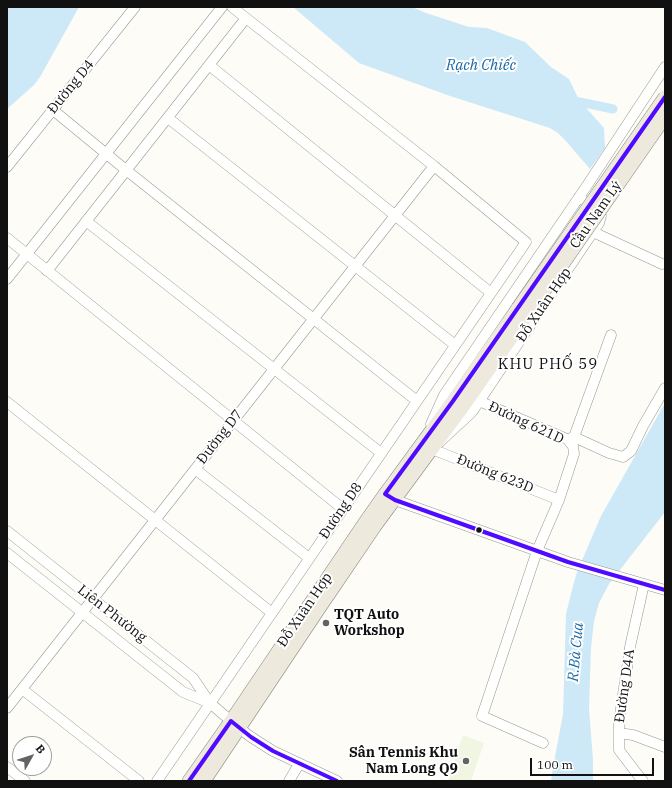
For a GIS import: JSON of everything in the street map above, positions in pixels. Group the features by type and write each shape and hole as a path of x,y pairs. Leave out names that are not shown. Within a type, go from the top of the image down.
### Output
{"main road":[{"name":"Cầu Nam Lý","path":"523,311 665,97"},
{"name":"Cầu Nam Lý","path":"523,311 665,117"},
{"name":"Đỗ Xuân Hợp","path":"189,781 235,724 322,604 375,526 390,497 428,445 467,402 523,311"},
{"name":"Đỗ Xuân Hợp","path":"204,781 235,724"}],"street":[{"name":"Đường D4","path":"7,167 135,7"},
{"path":"7,279 222,7"},
{"path":"232,7 434,166"},
{"path":"47,271 246,18"},
{"path":"209,66 491,293"},
{"name":"Đỗ Xuân Hợp","path":"428,445 444,395 665,67"},
{"path":"53,110 126,170 417,401"},
{"path":"168,118 455,345"},
{"name":"Đường D7","path":"7,708 92,598 434,166"},
{"name":"Đường D8","path":"157,781 526,242 434,166"},
{"name":"Đỗ Xuân Hợp","path":"428,445 472,412 599,223 601,216 599,212 578,197"},
{"path":"86,221 381,453"},
{"path":"593,232 662,264"},
{"path":"7,238 343,509"},
{"path":"542,743 482,716 537,551 559,500 574,454 571,441 611,335"},
{"name":"Đường 621D","path":"479,401 571,441 623,457 631,451 643,426 665,388"},
{"path":"7,402 272,613"},
{"name":"Đường 623D","path":"428,445 559,500"},
{"path":"195,469 309,558"},
{"path":"390,497 568,562 665,590"},
{"name":"Liên Phường","path":"7,531 193,678 210,703 264,746 299,764 338,781"},
{"name":"Liên Phường","path":"7,554 183,692 210,703"},
{"name":"Đường D4A","path":"640,583 618,722 619,750 643,781"},
{"path":"22,689 139,781"},
{"path":"619,733 633,735 665,746"},
{"path":"289,781 299,764"},
{"path":"7,767 25,781"}],"green space":[{"name":"Sân Tennis Khu Nam Long Q9","path":"463,735 484,743 471,781 452,781 448,779"}],"water":[{"path":"7,7 79,7 40,77 34,85 7,109"},
{"name":"Rạch Chiếc","path":"293,7 412,7 469,27 487,28 525,42 551,67 569,79 579,100 604,128 605,148 590,169 565,140 550,128 450,96 359,63"},
{"name":"R.Bà Cua","path":"665,403 665,512 609,584 599,603 594,621 591,648 589,708 593,781 551,781 563,714 566,614 577,572 601,516"}],"waterway":[{"path":"570,100 613,109"}],"transit line":[{"path":"665,97 453,401 385,494 395,500 568,562 665,590"},
{"path":"189,781 231,721 251,737 273,751 337,781"}],"place":[{"name":"TQT Auto Workshop","path":"326,623"},
{"name":"Sân Tennis Khu Nam Long Q9","path":"466,761"}],"district":[{"name":"KHU PHỐ 59","path":"548,365"}]}
